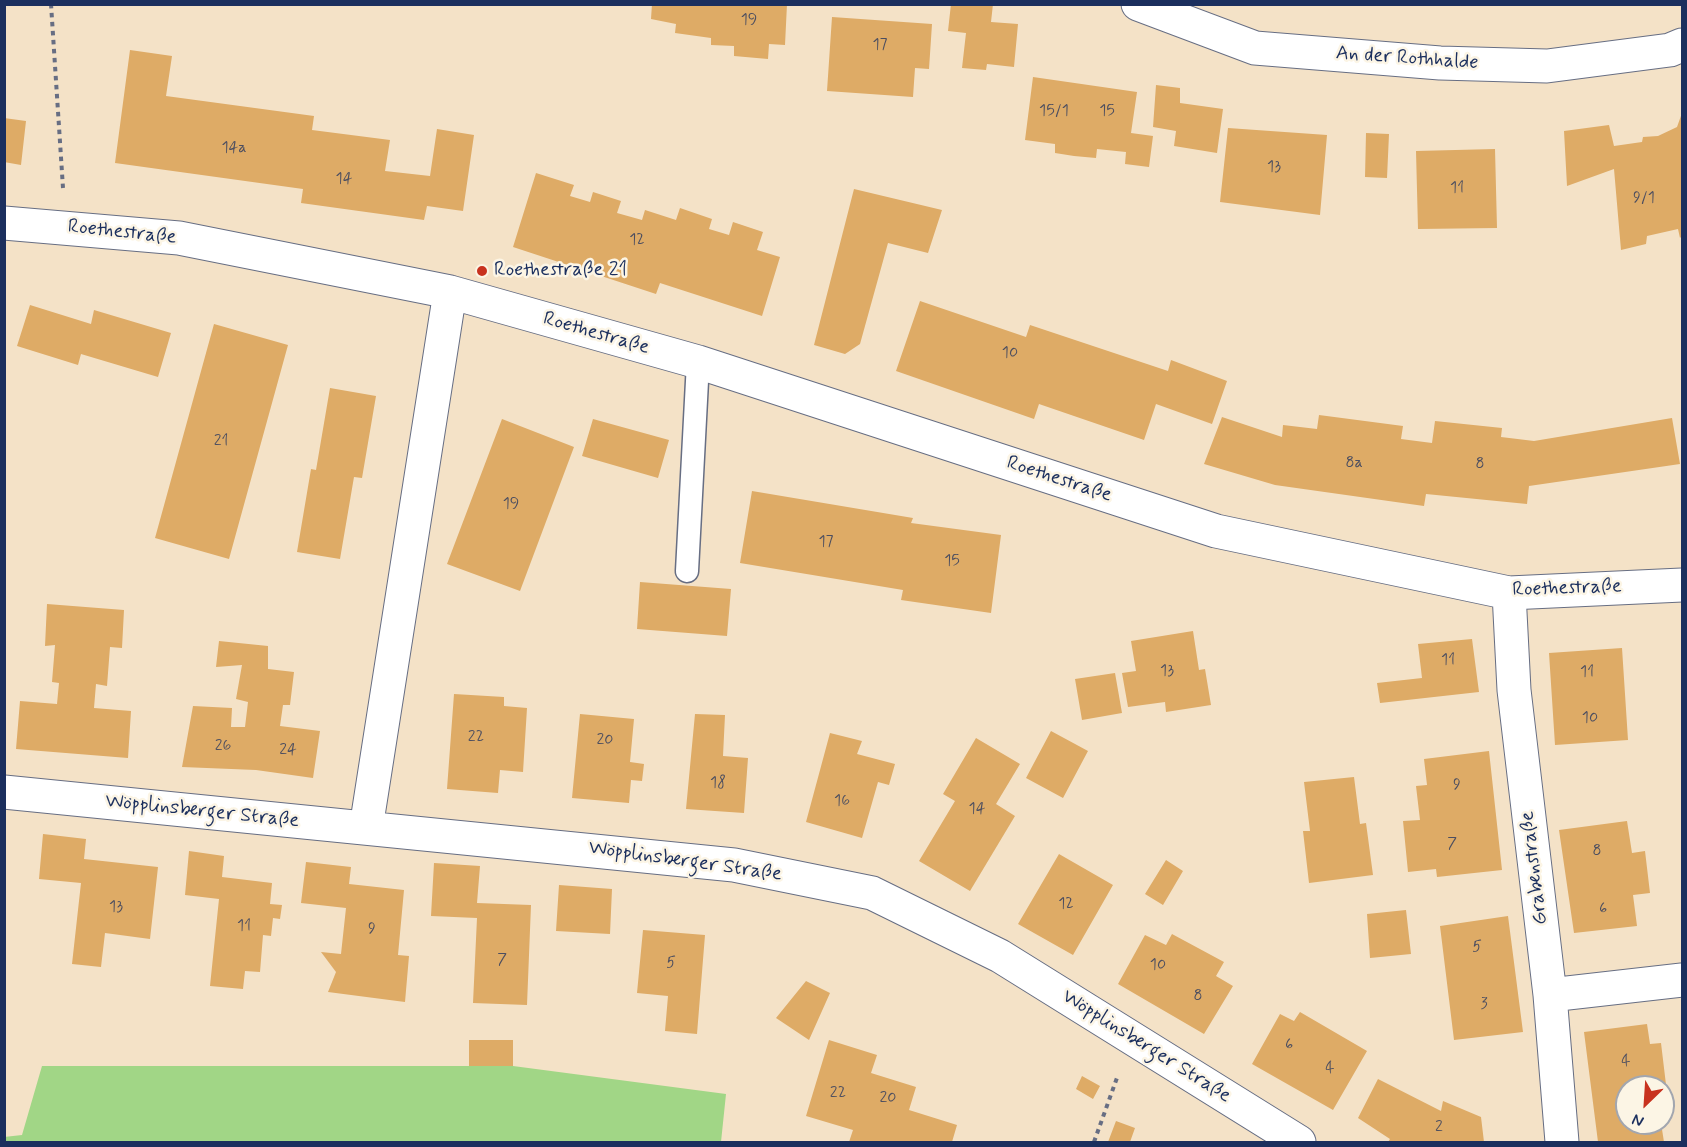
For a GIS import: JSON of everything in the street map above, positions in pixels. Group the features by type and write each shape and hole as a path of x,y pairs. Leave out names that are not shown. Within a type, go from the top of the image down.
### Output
{"street":[{"name":"An der Rothhalde","path":"1138,4 1255,48 1440,63 1547,66 1670,50 1683,45"},
{"name":"Roethestraße","path":"4,223 179,238 450,292 698,362 1216,531 1509,593 1683,585"},
{"path":"366,828 450,292"},
{"name":"Grabenstraße","path":"1509,593 1514,690 1550,995 1562,1143"},
{"name":"Wöpplinsberger Straße","path":"4,792 734,864 872,893 1000,956 1299,1143"},
{"path":"1550,995 1683,980"}],"lane":[{"path":"687,571 698,362"}],"path":[{"path":"51,4 65,228"},
{"path":"1094,1143 1131,1038"}],"green space":[{"path":"42,1066 513,1066 726,1094 721,1142 5,1142 4,1137 22,1135"}],"building":[{"path":"652,4 787,4 785,45 769,44 768,59 734,56 734,46 711,45 711,38 675,33 676,24 651,19"},
{"path":"951,4 993,4 991,22 1018,24 1014,67 987,64 986,70 962,68 966,33 948,31"},
{"path":"832,17 932,24 929,69 915,68 913,97 827,91"},
{"path":"130,50 172,56 166,96 314,116 312,130 390,140 385,171 430,176 437,129 474,135 463,211 427,206 424,220 301,203 303,189 115,163"},
{"path":"1033,77 1137,92 1131,133 1153,136 1149,167 1125,164 1126,152 1097,149 1096,158 1074,156 1055,153 1055,144 1025,140"},
{"path":"1156,85 1180,88 1180,103 1223,109 1217,153 1174,146 1176,131 1153,127"},
{"path":"1682,113 1682,236 1680,238 1678,229 1647,236 1646,244 1621,250 1614,169 1567,186 1564,131 1609,125 1614,146 1642,142 1643,137 1658,136 1677,127"},
{"path":"4,118 26,121 21,165 4,162"},
{"path":"1228,128 1327,135 1320,215 1220,202"},
{"path":"1366,133 1389,134 1387,178 1365,177"},
{"path":"1495,149 1497,228 1418,229 1416,151"},
{"path":"536,173 574,185 570,196 590,202 593,192 621,201 617,213 642,220 645,210 676,220 680,208 712,219 709,229 729,235 733,222 763,232 757,250 780,257 762,316 660,283 656,294 513,247"},
{"path":"854,189 942,210 928,253 888,243 860,344 845,354 814,345"},
{"path":"920,301 1026,337 1030,325 1168,371 1171,360 1227,381 1212,424 1156,404 1144,440 1039,404 1034,419 896,371"},
{"path":"30,305 91,324 94,310 171,333 158,377 81,354 78,365 17,346"},
{"path":"214,324 288,345 229,559 155,538"},
{"path":"330,388 376,396 362,478 354,477 340,559 297,552 311,469 316,470"},
{"path":"1319,415 1403,426 1401,439 1432,443 1435,421 1502,428 1501,437 1534,441 1672,418 1680,464 1529,486 1527,504 1426,494 1424,506 1275,485 1204,464 1222,417 1282,437 1283,425 1317,429"},
{"path":"502,419 574,447 520,591 447,564"},
{"path":"593,419 669,440 658,478 582,456"},
{"path":"752,491 913,518 911,523 1001,535 991,613 901,600 903,590 740,563"},
{"path":"640,582 731,589 727,636 637,629"},
{"path":"47,604 124,610 122,648 110,647 107,686 96,684 94,708 131,711 128,758 16,749 20,701 57,704 59,683 52,682 55,645 45,646"},
{"path":"1193,631 1199,670 1205,669 1211,705 1166,712 1165,702 1128,707 1122,673 1136,671 1131,641"},
{"path":"1472,639 1479,692 1380,703 1377,683 1422,678 1418,644"},
{"path":"219,641 268,646 268,669 294,672 290,705 283,705 280,726 320,731 313,778 256,770 182,767 193,706 232,708 231,727 245,727 248,702 236,699 242,665 216,667"},
{"path":"1622,648 1628,740 1555,745 1549,653"},
{"path":"1115,673 1122,713 1082,720 1075,679"},
{"path":"454,694 504,697 504,706 527,708 523,772 500,770 498,793 447,789"},
{"path":"580,714 634,719 630,762 644,764 642,781 631,780 629,803 572,798"},
{"path":"695,714 725,715 723,756 748,758 744,813 686,809"},
{"path":"1051,731 1088,751 1063,798 1026,778"},
{"path":"830,733 862,741 857,754 895,764 889,785 878,782 862,838 806,822"},
{"path":"976,738 1020,764 996,804 1015,816 970,891 919,861 955,801 943,794"},
{"path":"1489,751 1502,870 1437,877 1436,869 1408,872 1403,821 1420,820 1416,786 1427,785 1424,759"},
{"path":"1354,777 1360,824 1366,823 1373,875 1309,883 1303,831 1310,831 1304,782"},
{"path":"1627,821 1632,853 1645,851 1650,893 1633,895 1637,926 1574,933 1559,830"},
{"path":"43,834 86,839 84,859 158,867 150,939 105,933 101,967 72,964 81,883 39,879"},
{"path":"189,851 224,856 222,877 272,883 270,904 282,905 280,919 273,918 271,936 263,935 260,972 245,971 243,989 210,986 219,899 185,895"},
{"path":"1059,854 1113,885 1073,955 1018,924"},
{"path":"1166,860 1183,871 1163,905 1145,894"},
{"path":"306,862 351,867 349,884 404,890 398,955 409,956 405,1002 328,992 336,972 321,952 341,954 346,908 301,903"},
{"path":"434,863 480,866 477,903 531,905 527,1005 473,1003 477,918 431,916"},
{"path":"559,885 612,889 610,934 556,931"},
{"path":"1406,910 1411,954 1370,958 1367,914"},
{"path":"1508,916 1523,1032 1454,1040 1440,926"},
{"path":"643,930 705,935 697,1034 665,1031 668,996 637,993"},
{"path":"1172,934 1224,962 1216,976 1233,986 1204,1034 1118,984 1145,935 1166,945"},
{"path":"806,981 830,993 809,1040 776,1018"},
{"path":"1300,1012 1367,1051 1333,1110 1252,1064 1280,1014 1294,1021"},
{"path":"1647,1024 1650,1044 1661,1043 1665,1075 1615,1075 1615,1135 1663,1135 1664,1142 1598,1142 1584,1032"},
{"path":"469,1040 513,1040 513,1066 469,1066"},
{"path":"829,1040 877,1055 871,1073 916,1087 909,1110 957,1125 952,1142 849,1142 853,1130 806,1116"},
{"path":"1082,1076 1100,1086 1093,1099 1076,1089"},
{"path":"1378,1079 1441,1111 1443,1101 1481,1117 1484,1142 1388,1142 1390,1139 1358,1118"},
{"path":"1116,1121 1135,1128 1130,1142 1108,1142"}],"place":[{"name":"Roethestraße 21","path":"482,271"}]}
